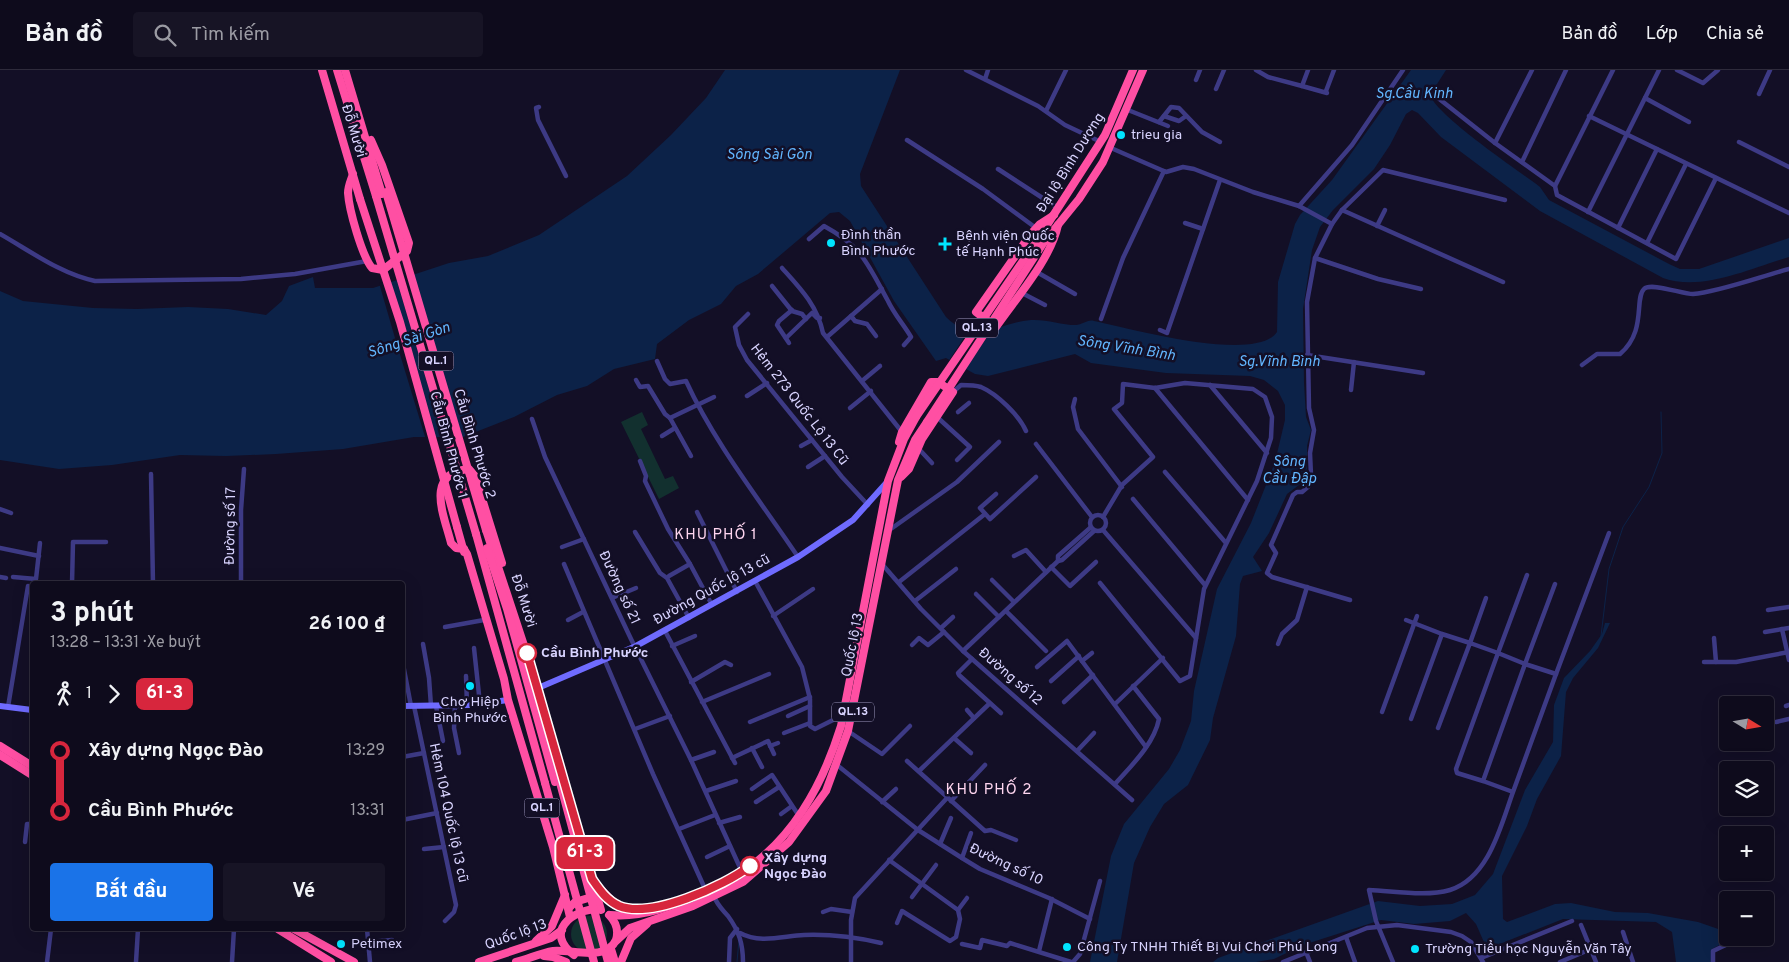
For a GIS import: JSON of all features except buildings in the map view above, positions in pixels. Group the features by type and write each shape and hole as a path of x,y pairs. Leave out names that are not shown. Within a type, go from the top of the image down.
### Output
{"highway":[{"name":"Đỗ Mười","path":"322,70 360,199"},
{"name":"Đỗ Mười","path":"337,70 381,194"},
{"name":"Đỗ Mười","path":"345,70 381,194"},
{"name":"Đỗ Mười","path":"350,70 371,140 381,194"},
{"name":"Đại lộ Bình Dương","path":"1041,240 1056,212 1101,142 1116,112 1132,70"},
{"name":"Đại lộ Bình Dương","path":"1041,240 1058,225 1088,187 1110,148 1128,110 1143,70"},
{"name":"QL.1","path":"353,174 348,190 349,197 367,261 376,270 385,269 409,248 409,243 382,165 371,140"},
{"name":"Cầu Bình Phước 2","path":"381,194 481,532"},
{"name":"Cầu Bình Phước 1","path":"360,199 411,360 457,526"},
{"path":"1056,212 1036,228 976,312 996,327 1035,271 1052,242 1058,225"},
{"name":"Quốc lộ 13","path":"610,915 623,916 640,912 705,892 742,872 783,836 817,789 829,763 843,715 889,476 916,417 1041,240"},
{"name":"Quốc lộ 13","path":"614,945 628,929 658,919 743,882 789,842 826,791 848,732 898,480 915,440 1041,240"},
{"path":"889,476 902,432 932,382 938,382 953,392 918,448 906,474 898,480"},
{"name":"QL.1","path":"464,549 456,548 451,543 439,496 443,482 464,470 471,470 512,595 510,607"},
{"name":"Đỗ Mười","path":"457,526 504,685 515,698 543,784"},
{"name":"Đỗ Mười","path":"481,532 510,607 557,781 612,961"},
{"name":"Đỗ Mười","path":"481,532 515,698 570,917"},
{"name":"Đỗ Mười","path":"464,549 499,661 504,685"},
{"name":"Đỗ Mười","path":"510,607 517,620 533,690 601,910"},
{"path":"0,746 30,765"},
{"path":"0,755 30,774"},
{"name":"QL.1","path":"543,784 590,962"},
{"name":"QL.1","path":"543,784 594,962"},
{"path":"592,879 612,902 624,908 640,912"},
{"path":"533,944 552,926 565,894"},
{"path":"569,908 577,900 597,896"},
{"path":"580,958 563,944 562,930 570,917 584,911 601,910 610,915 617,928 612,961"},
{"path":"612,961 634,934 658,919"},
{"name":"Quốc lộ 13","path":"479,962 552,937 562,930"},
{"path":"281,931 331,962"},
{"path":"298,931 354,962"},
{"name":"QL.13","path":"580,958 601,955 614,945"},
{"name":"Quốc lộ 13","path":"516,962 556,951 580,958"},
{"path":"537,956 553,957 566,962"}],"street":[{"path":"966,70 1046,111 1065,125 1101,142"},
{"path":"985,79 988,70"},
{"path":"1046,111 1066,70"},
{"path":"1196,80 1200,70"},
{"path":"1216,89 1224,70"},
{"path":"1256,70 1268,77 1326,92 1334,70"},
{"path":"1302,86 1308,70"},
{"path":"1300,207 1352,145 1403,70"},
{"path":"1495,143 1532,70"},
{"path":"1522,162 1566,70"},
{"path":"1613,70 1555,186 1557,195 1676,259 1716,178"},
{"path":"1588,212 1659,70"},
{"path":"1677,70 1703,83 1718,70"},
{"path":"1759,94 1770,70"},
{"path":"1433,94 1495,143 1555,186"},
{"path":"1644,98 1689,122"},
{"path":"539,107 536,108 538,120 566,176"},
{"path":"1159,122 1171,107 1179,108 1202,132 1220,142"},
{"path":"1128,110 1168,126"},
{"path":"1164,116 1171,120 1179,121 1186,116"},
{"path":"1589,116 1789,213"},
{"path":"907,140 983,189 1036,228"},
{"path":"1739,142 1789,167"},
{"path":"1110,148 1168,172 1189,167 1220,180 1300,207 1332,224"},
{"path":"1618,228 1657,149"},
{"path":"1647,243 1686,164"},
{"path":"998,169 1056,212"},
{"path":"1101,319 1123,258 1164,170"},
{"path":"1350,600 1272,577 1267,573 1276,553 1271,545 1291,501 1297,492 1302,492 1308,486 1311,475 1310,453 1314,430 1309,408 1307,302 1315,258 1332,224 1342,210 1383,170 1505,200"},
{"path":"1160,330 1167,333 1220,180"},
{"path":"1342,210 1503,282"},
{"path":"1377,226 1385,210"},
{"path":"1185,223 1203,229"},
{"path":"809,239 824,226 850,241 862,255 888,302 911,337 904,345"},
{"path":"0,234 80,278 95,281 241,279 296,274 367,261"},
{"path":"1315,258 1378,279 1421,289"},
{"path":"782,268 811,301 820,318 823,332 902,432"},
{"path":"1582,365 1595,355 1602,353 1620,354 1628,348 1634,339 1638,325 1641,295 1645,288 1650,286 1686,293 1698,293 1789,269"},
{"path":"1035,271 1075,294"},
{"path":"772,286 792,310 802,314 806,319"},
{"path":"827,337 882,289"},
{"path":"1020,292 1045,305"},
{"path":"789,343 777,325 792,310"},
{"name":"Hẻm 273 Quốc Lộ 13 Cũ","path":"748,314 735,327 738,345 747,360 825,456 868,505"},
{"path":"786,338 812,314 820,318"},
{"path":"850,316 854,321 866,324 876,336"},
{"path":"1308,355 1423,372"},
{"path":"657,361 665,379 670,384 686,381 697,404 737,472 749,485 798,557"},
{"path":"1351,390 1354,362"},
{"path":"862,380 880,366"},
{"path":"636,380 640,387 648,386 665,414 670,418 691,456"},
{"path":"1100,582 1180,681 1192,674 1205,585 1248,500 1267,453 1272,426 1269,405 1265,396 1253,389 1184,383 1155,388 1126,382 1122,387 1122,403 1114,408 1153,457 1122,487 1103,517"},
{"path":"747,396 767,383"},
{"path":"953,392 961,385 979,387 988,391 1022,421 1026,431"},
{"path":"1210,385 1267,453"},
{"path":"1155,388 1248,500"},
{"path":"850,408 871,391"},
{"path":"670,418 714,396"},
{"path":"1075,399 1073,407 1078,429 1122,487"},
{"path":"958,412 969,403"},
{"path":"937,416 970,446 957,460"},
{"name":"Đường số 21","path":"532,419 545,457 706,791 718,823 742,872"},
{"path":"662,436 675,428"},
{"path":"801,446 812,440"},
{"path":"887,532 952,486 999,442"},
{"path":"1036,444 1092,517"},
{"path":"918,448 932,463"},
{"path":"808,466 825,456"},
{"path":"640,462 646,476 645,481 668,529 690,564 712,605"},
{"name":"Đường số 17","path":"241,581 241,510 244,469"},
{"path":"1165,472 1226,543"},
{"path":"151,474 154,581"},
{"name":"Đường Quốc lộ 13 cũ","path":"533,690 636,646 798,557 853,520 868,505 889,476"},
{"path":"996,494 980,508 990,519 1036,477"},
{"path":"1133,500 1205,585"},
{"path":"0,509 10,513"},
{"path":"697,512 737,592"},
{"path":"899,582 985,514"},
{"path":"1092,517 1096,515 1103,517"},
{"path":"1092,517 1090,521 1092,529"},
{"path":"1103,517 1106,524 1103,530"},
{"path":"963,651 1058,561 1058,556 1092,529 1103,530 1196,638"},
{"path":"635,532 660,573 667,578 689,618"},
{"path":"1393,962 1376,921 1369,890 1430,892 1451,890 1473,876 1490,851 1609,533"},
{"path":"562,547 584,539"},
{"path":"72,581 73,542 106,542"},
{"path":"13,577 36,579 40,543"},
{"path":"0,548 39,556"},
{"path":"1014,556 1026,550 1046,572"},
{"path":"1051,567 1070,586 1096,562"},
{"path":"564,564 705,892"},
{"path":"669,576 690,564"},
{"name":"Đường số 12","path":"882,564 963,651 1132,800"},
{"path":"915,601 956,570"},
{"path":"1513,792 1457,773 1456,769 1527,575"},
{"path":"0,577 6,578"},
{"path":"992,580 1014,602"},
{"path":"755,582 802,667 810,697 810,722 814,729 843,715"},
{"path":"1483,781 1555,584"},
{"path":"8,707 28,586"},
{"path":"1278,644 1282,634 1297,620 1307,587"},
{"path":"612,598 636,588"},
{"path":"773,616 813,589"},
{"path":"976,594 999,617"},
{"path":"1438,728 1486,598"},
{"path":"1768,610 1789,607"},
{"path":"1006,611 1046,651"},
{"path":"568,620 584,612"},
{"path":"912,645 919,638 928,645 953,616"},
{"path":"1382,712 1417,616"},
{"path":"445,627 484,620"},
{"path":"1406,620 1556,674"},
{"path":"1765,632 1789,628"},
{"path":"1782,629 1789,660"},
{"path":"665,631 735,763"},
{"path":"1410,719 1442,634"},
{"path":"672,646 695,636"},
{"path":"1714,638 1716,662"},
{"path":"1037,667 1066,641 1081,658 1146,747"},
{"path":"423,644 433,706 443,742"},
{"path":"474,648 480,704"},
{"path":"1051,681 1081,658 1092,653"},
{"path":"1704,662 1736,662 1788,653"},
{"path":"1115,704 1163,658"},
{"path":"972,659 958,673 989,704 1001,713"},
{"path":"691,682 725,662 731,664"},
{"name":"Hẻm 104 Quốc lộ 13 cũ","path":"405,673 456,905 454,912 445,921"},
{"path":"702,702 769,674"},
{"path":"1064,702 1093,675"},
{"path":"466,676 466,705"},
{"path":"1115,784 1146,747 1158,727 1159,720 1133,686"},
{"path":"750,722 810,697"},
{"path":"405,706 480,704 515,698"},
{"path":"919,771 989,704"},
{"path":"455,705 454,728 459,754"},
{"path":"0,706 30,710"},
{"path":"788,716 810,706"},
{"path":"967,710 974,718"},
{"path":"636,729 670,716"},
{"path":"1776,722 1789,719"},
{"path":"784,732 810,722"},
{"path":"848,732 882,754 910,726"},
{"path":"1077,750 1094,734"},
{"path":"954,738 971,753"},
{"path":"732,758 768,741 774,754"},
{"path":"770,746 778,743"},
{"path":"752,748 762,767"},
{"path":"691,760 714,752"},
{"path":"405,756 424,753"},
{"path":"907,760 985,831 991,830 1016,840"},
{"name":"Đường số 10","path":"837,764 918,830 962,858 980,869 1052,899 1090,920"},
{"path":"852,962 852,912 855,898 918,830 986,765"},
{"path":"752,789 772,775 798,816"},
{"path":"706,791 736,781"},
{"path":"756,802 779,786"},
{"path":"882,802 896,788"},
{"path":"781,814 792,806"},
{"path":"405,819 437,813"},
{"path":"679,829 715,815"},
{"path":"718,823 740,817"},
{"path":"940,844 951,818"},
{"path":"25,842 27,824 30,824"},
{"path":"962,858 971,833"},
{"path":"706,856 730,846"},
{"path":"424,849 444,847"},
{"path":"889,860 958,910 960,919 956,937 950,941 902,911 897,923"},
{"path":"912,897 936,865"},
{"path":"962,944 980,948 982,940 1007,946 1010,943 1072,962 1080,954 1100,880"},
{"path":"714,896 718,907 738,931 759,939 805,935 851,936 881,943"},
{"path":"958,910 967,898"},
{"path":"1039,951 1052,899"},
{"path":"823,912 831,908 852,912"},
{"path":"1283,962 1367,928 1397,925 1451,932 1466,939 1481,958 1572,921"},
{"path":"1582,925 1596,962"},
{"path":"47,962 50,931"},
{"path":"136,962 138,931"},
{"path":"232,962 234,931"},
{"path":"367,931 370,962"},
{"path":"729,962 730,938 738,931"},
{"path":"738,931 743,962"},
{"path":"1622,932 1633,962"},
{"path":"1346,937 1355,962"},
{"path":"368,942 392,940"},
{"path":"1713,962 1713,951 1724,946"},
{"path":"1560,962 1591,949"},
{"path":"1306,952 1310,962"}],"green space":[{"path":"642,412 648,425 641,429 665,479 673,476 679,488 659,499 621,422"},
{"path":"589,916 601,922 607,934 601,946 589,952 577,946 571,934 577,922"}],"water":[{"name":"Sông Sài Gòn","path":"725,70 900,70 860,174 861,186 946,317 967,331 987,331 1031,320 1076,325 1092,321 1190,341 1244,345 1265,341 1277,332 1278,282 1295,224 1300,215 1332,180 1411,70 1446,70 1430,95 1447,116 1540,187 1549,200 1669,264 1680,269 1699,269 1789,238 1789,257 1726,277 1710,280 1678,282 1663,278 1540,211 1441,137 1418,113 1412,110 1406,114 1390,145 1374,169 1333,210 1320,227 1312,250 1303,309 1306,417 1311,430 1307,446 1307,470 1303,482 1287,494 1269,533 1253,557 1262,571 1243,576 1240,584 1236,636 1213,718 1210,740 1188,785 1164,804 1150,827 1134,863 1117,962 1090,962 1111,856 1124,824 1169,769 1180,750 1191,721 1194,691 1217,589 1251,523 1275,462 1285,420 1285,405 1278,391 1264,380 1250,376 1166,373 1091,363 1075,354 988,376 975,374 946,358 936,361 894,301 850,221 839,212 830,213 758,274 736,286 721,304 689,320 657,344 655,359 614,369 587,386 557,395 514,417 463,437 414,437 343,449 276,454 180,455 112,465 59,469 0,460 0,291 23,301 93,308 188,307 228,309 266,315 282,301 289,286 313,277 315,288 373,288 449,263 488,256 539,235 627,176 671,135 706,98"},
{"path":"1605,623 1610,623 1598,648 1573,678 1566,692 1561,756 1537,799 1527,826 1502,876 1503,919 1507,922 1555,904 1571,903 1615,912 1648,913 1698,922 1719,929 1719,945 1712,949 1711,962 1676,962 1672,932 1656,922 1563,919 1487,949 1476,924 1466,913 1450,921 1414,924 1381,920 1303,945 1274,959 1256,962 1213,962 1218,958 1378,901 1420,906 1452,904 1475,895 1493,874 1525,790 1553,742 1554,705 1564,678 1590,651 1602,634"}],"pier":[{"path":"412,274 461,440 444,440 396,278"},
{"path":"386,281 433,440 426,440 395,338 379,283"},
{"path":"994,327 964,371 948,362 969,330"}],"waterway":[{"path":"1601,636 1609,569 1623,527 1649,487 1662,453 1661,412"},
{"path":"737,962 739,940"}],"bus line":[{"name":"61-3","path":"527,653 592,879 609,900 624,908 634,910 646,909 704,892 736,877 750,866"}],"place":[{"name":"trieu gia","path":"1121,135"},
{"name":"Đình thần Bình Phước","path":"831,243"},
{"name":"Bệnh viện Quốc tế Hạnh Phúc","path":"945,244"},
{"name":"Cầu Bình Phước","path":"527,653"},
{"name":"Chợ Hiệp Bình Phước","path":"470,686"},
{"name":"Xây dựng Ngọc Đào","path":"750,866"},
{"name":"Petimex","path":"341,944"},
{"name":"Công Ty TNHH Thiết Bị Vui Chơi Phú Long","path":"1067,947"},
{"name":"Trường Tiểu học Nguyễn Văn Tây","path":"1415,949"}],"district":[{"name":"KHU PHỐ 1","path":"716,535"},
{"name":"KHU PHỐ 2","path":"989,790"}],"water label":[{"name":"Sg.Cầu Kinh","path":"1414,94"},
{"name":"Sông Vĩnh Bình","path":"1126,349"},
{"name":"Sg.Vĩnh Bình","path":"1279,362"},
{"name":"Sông Cầu Đập","path":"1289,470"}]}
